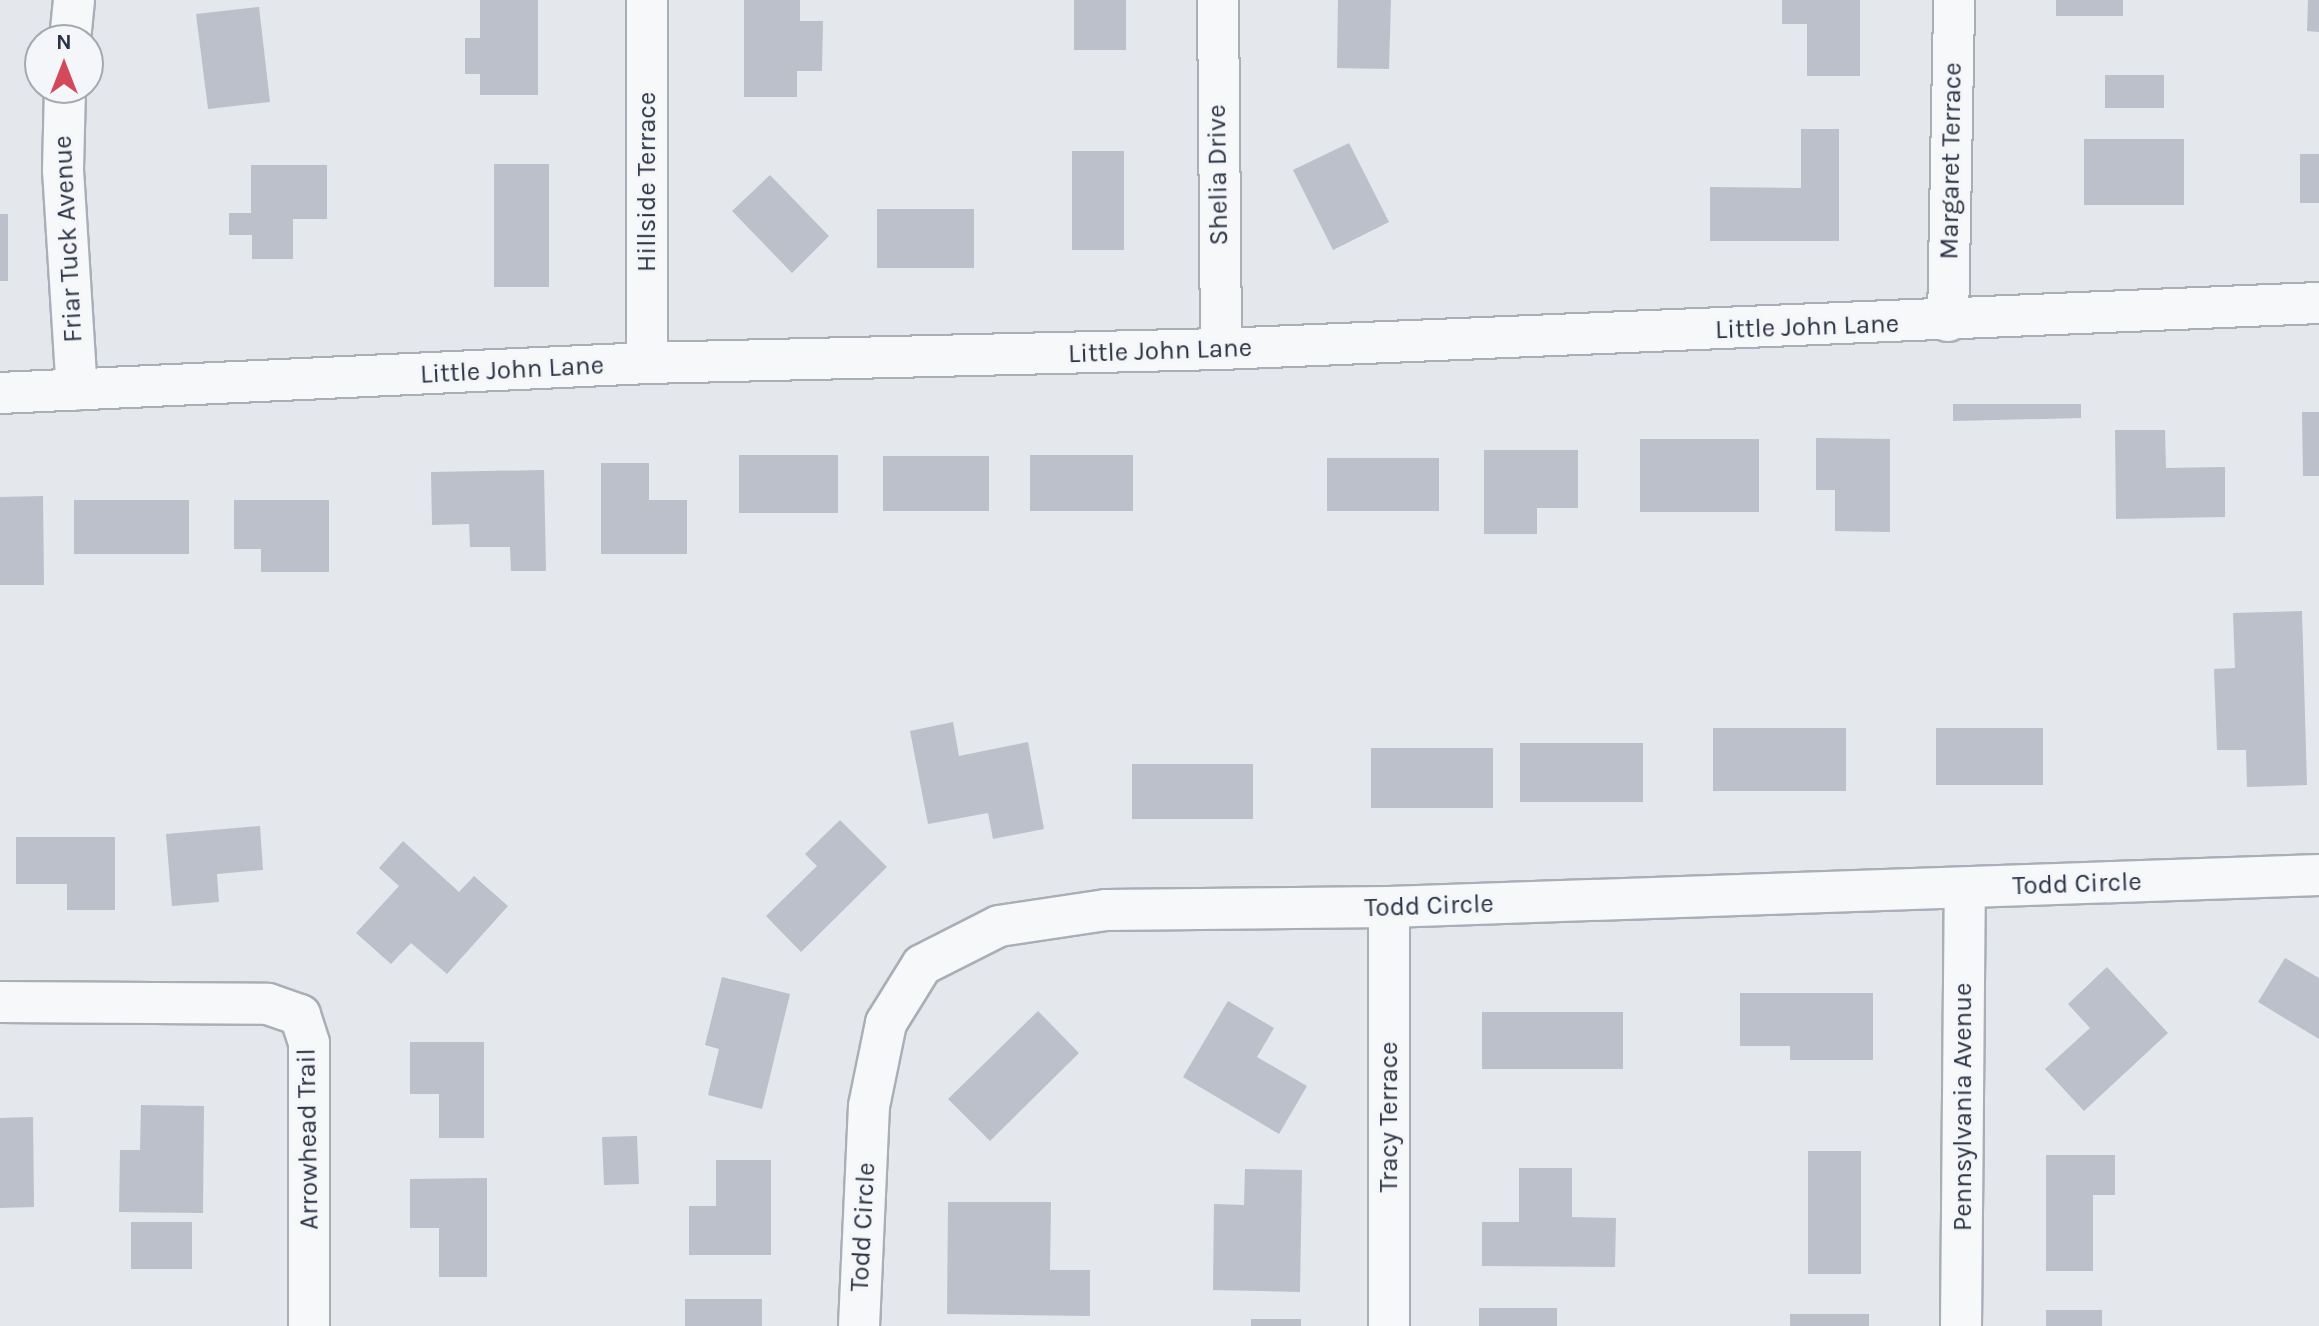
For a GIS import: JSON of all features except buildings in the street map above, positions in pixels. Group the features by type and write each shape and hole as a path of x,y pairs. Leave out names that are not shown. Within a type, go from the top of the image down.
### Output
{"street":[{"path":"72,24 74,0"},
{"name":"Hillside Terrace","path":"647,0 647,363"},
{"name":"Shelia Drive","path":"1218,0 1221,349"},
{"name":"Margaret Terrace","path":"1948,321 1954,0"},
{"name":"Friar Tuck Avenue","path":"65,104 63,170 77,390"},
{"name":"Little John Lane","path":"0,393 647,363 1221,349 1948,321 2319,303"},
{"name":"Todd Circle","path":"859,1326 869,1106 886,1023 922,965 999,926 1106,910 1389,907 2319,875"},
{"name":"Pennsylvania Avenue","path":"1961,1326 1965,889"},
{"name":"Tracy Terrace","path":"1389,907 1389,1326"},
{"name":"Arrowhead Trail","path":"0,1002 268,1004 300,1015 309,1043 309,1326"}]}
